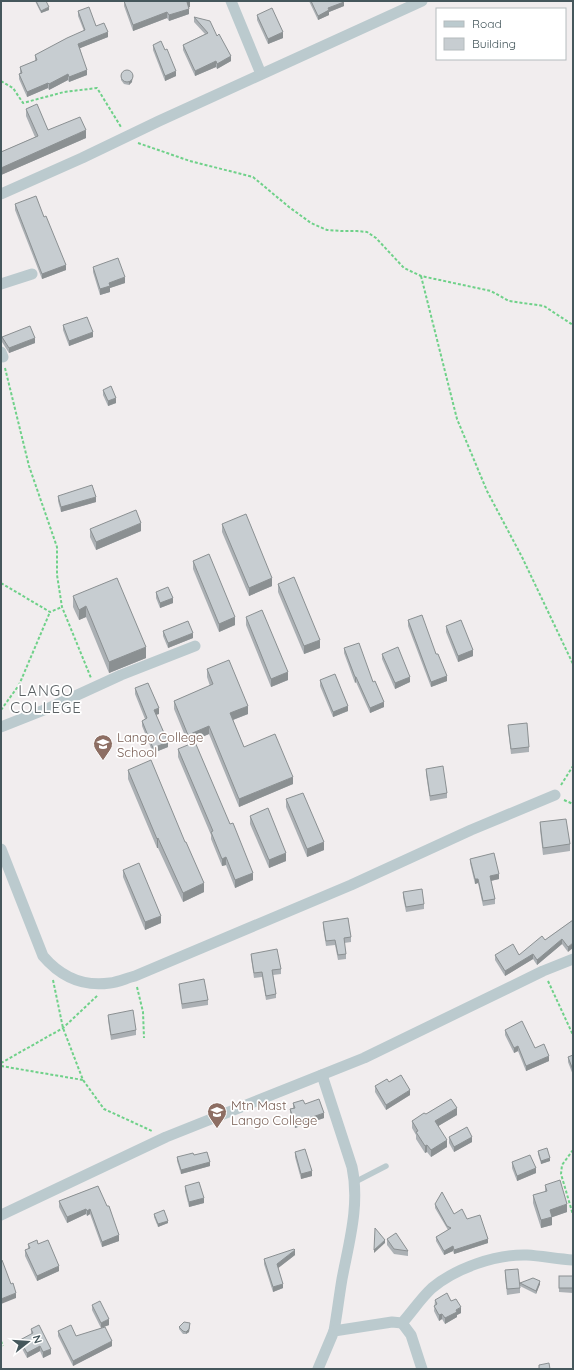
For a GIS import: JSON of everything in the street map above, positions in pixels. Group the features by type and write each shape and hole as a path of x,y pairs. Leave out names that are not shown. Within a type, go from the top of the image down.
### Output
{"street":[{"path":"231,1 261,74"},
{"path":"1,194 422,1"},
{"path":"1,284 32,274"},
{"path":"1,727 49,708 95,686 196,646"},
{"path":"1,849 43,956 50,965 68,978 88,984 111,983 135,976 351,885 471,830 554,795"},
{"path":"1,1215 166,1137 364,1058 543,971 573,959"},
{"path":"318,1369 334,1331 355,1205 355,1182 352,1167 322,1075"},
{"path":"402,1323 432,1288 466,1268 509,1256 528,1255 573,1260"},
{"path":"334,1331 392,1322 402,1323 411,1335 422,1369"}],"lane":[{"path":"355,1182 386,1166"}],"path":[{"path":"1,81 13,88 23,103 64,92 97,88 127,137 155,149 190,161 252,176 311,223 327,230 341,232 357,230 367,232 376,238 404,268 421,276 491,291 509,302 544,306 573,325"},
{"path":"421,276 457,419 487,491 522,557 573,664"},
{"path":"2,354 29,466 57,547 57,575 62,607 95,686"},
{"path":"1,583 50,612"},
{"path":"1,710 20,685 50,612 62,607"},
{"path":"554,795 573,766"},
{"path":"50,965 63,1028 83,1080 104,1109 166,1137"},
{"path":"543,971 573,1035"},
{"path":"135,976 143,1012 144,1038"},
{"path":"1,1063 63,1028 111,983"},
{"path":"1,1066 83,1080"},
{"path":"573,1150 562,1165 561,1174 573,1215"},
{"path":"1,1341 4,1346"}],"building":[{"path":"36,1 46,1 49,7 41,11"},
{"path":"124,1 190,1 187,2 189,9 169,15 167,12 133,25"},
{"path":"311,1 344,2 328,8 329,10 318,16"},
{"path":"89,7 96,26 104,23 108,32 78,44 87,70 69,77 68,74 49,84 48,83 27,92 19,74 22,73 20,67 37,60 35,55 85,30 78,11"},
{"path":"272,8 283,32 268,39 257,15"},
{"path":"194,17 210,21 217,36 219,34 231,56 217,64 216,61 195,71 183,45 208,33"},
{"path":"161,41 165,50 167,49 176,71 165,76 153,45"},
{"path":"125,70 129,70 133,76 129,82 125,82 121,78 121,74"},
{"path":"37,104 48,130 80,117 86,130 1,168 1,152 38,136 26,109"},
{"path":"36,196 66,265 42,274 15,204"},
{"path":"118,258 125,277 109,283 110,286 100,289 93,267"},
{"path":"87,317 93,332 69,341 63,325"},
{"path":"30,326 35,338 9,348 2,337"},
{"path":"111,386 116,398 108,401 103,390"},
{"path":"92,485 96,497 61,507 58,496"},
{"path":"136,510 141,523 96,542 90,529"},
{"path":"246,514 272,578 249,588 222,524"},
{"path":"209,554 235,617 219,624 193,561"},
{"path":"294,577 320,640 304,646 278,584"},
{"path":"117,578 146,647 109,662 86,606 79,610 73,596"},
{"path":"168,587 173,598 160,603 156,592"},
{"path":"262,610 288,672 271,679 246,617"},
{"path":"422,615 436,654 438,654 447,676 431,682 408,620"},
{"path":"461,620 473,650 458,656 446,626"},
{"path":"188,621 193,633 168,643 163,631"},
{"path":"359,643 373,682 375,681 384,702 370,708 355,677 344,648"},
{"path":"398,647 410,677 395,683 382,654"},
{"path":"229,660 248,706 230,713 244,747 275,734 293,777 239,799 209,726 188,735 174,701 213,684 207,669"},
{"path":"335,674 348,706 333,712 320,680"},
{"path":"148,683 159,708 154,710 168,742 153,748 142,721 147,718 135,688"},
{"path":"527,723 529,747 511,749 508,725"},
{"path":"195,742 230,824 233,823 253,873 235,880 226,857 222,859 211,832 213,831 178,749"},
{"path":"151,760 185,842 204,883 183,893 158,838 157,839 128,770"},
{"path":"443,766 447,793 430,796 426,769"},
{"path":"303,793 324,842 307,849 286,799"},
{"path":"268,808 286,853 269,860 250,816"},
{"path":"566,819 570,844 543,848 540,822"},
{"path":"494,853 499,874 490,876 495,899 483,901 478,879 475,879 470,859"},
{"path":"139,863 161,916 145,922 123,870"},
{"path":"422,889 424,904 406,907 403,892"},
{"path":"348,918 351,937 344,938 346,954 338,955 335,940 326,941 323,922"},
{"path":"573,920 573,943 568,947 562,939 537,960 533,954 505,971 495,955 513,944 519,955 542,936 545,940"},
{"path":"277,949 281,969 272,970 276,994 266,996 262,972 254,973 251,954"},
{"path":"204,979 208,1000 182,1004 179,984"},
{"path":"133,1010 136,1030 111,1035 108,1015"},
{"path":"522,1021 535,1048 544,1044 549,1056 526,1066 518,1046 514,1048 505,1030"},
{"path":"573,1055 573,1070 568,1057"},
{"path":"401,1075 410,1090 386,1105 375,1086 387,1079 389,1082"},
{"path":"319,1099 324,1113 295,1123 290,1109 295,1108 293,1103 303,1100 305,1104"},
{"path":"451,1099 457,1108 435,1121 447,1140 431,1150 427,1145 425,1146 416,1132 418,1131 412,1121"},
{"path":"467,1127 472,1137 454,1147 449,1137"},
{"path":"547,1148 550,1158 541,1161 538,1151"},
{"path":"305,1149 312,1171 301,1174 295,1152"},
{"path":"207,1152 210,1162 181,1170 177,1157 193,1153 194,1155"},
{"path":"530,1155 536,1168 517,1176 512,1162"},
{"path":"560,1180 567,1204 550,1210 552,1217 541,1220 533,1195 547,1191 545,1185"},
{"path":"199,1182 204,1198 189,1202 185,1186"},
{"path":"98,1186 107,1206 109,1206 119,1235 102,1242 90,1209 87,1211 86,1209 67,1217 59,1201"},
{"path":"442,1192 454,1214 462,1209 467,1219 480,1215 488,1239 454,1250 453,1246 444,1251 436,1237 451,1228 447,1226 435,1204"},
{"path":"164,1210 168,1221 158,1224 154,1214"},
{"path":"375,1228 385,1240 374,1250"},
{"path":"396,1233 408,1251 394,1249 387,1239"},
{"path":"37,1240 38,1244 48,1240 59,1266 37,1276 25,1250 30,1248 28,1244"},
{"path":"294,1249 295,1250 277,1264 283,1284 273,1287 264,1259"},
{"path":"1,1260 11,1284 13,1283 16,1293 1,1299"},
{"path":"518,1269 520,1288 507,1289 505,1270"},
{"path":"559,1276 573,1276 573,1288 559,1288"},
{"path":"533,1278 540,1281 536,1291 520,1283"},
{"path":"447,1293 451,1301 456,1299 461,1307 456,1310 457,1312 445,1318 442,1314 439,1315 434,1306 437,1304 435,1300"},
{"path":"100,1301 109,1319 101,1323 92,1305"},
{"path":"184,1322 190,1323 189,1329 186,1332 179,1327"},
{"path":"39,1325 51,1349 43,1352 40,1346 27,1353 20,1340 33,1333 31,1329"},
{"path":"71,1325 76,1336 105,1327 112,1341 73,1361 58,1331"},
{"path":"549,1363 550,1369 539,1369 539,1365"}],"place":[{"name":"Lango College School","path":"103,761"},
{"name":"Mtn Mast Lango College","path":"217,1129"}],"district":[{"name":"LANGO COLLEGE","path":"46,698"}]}
